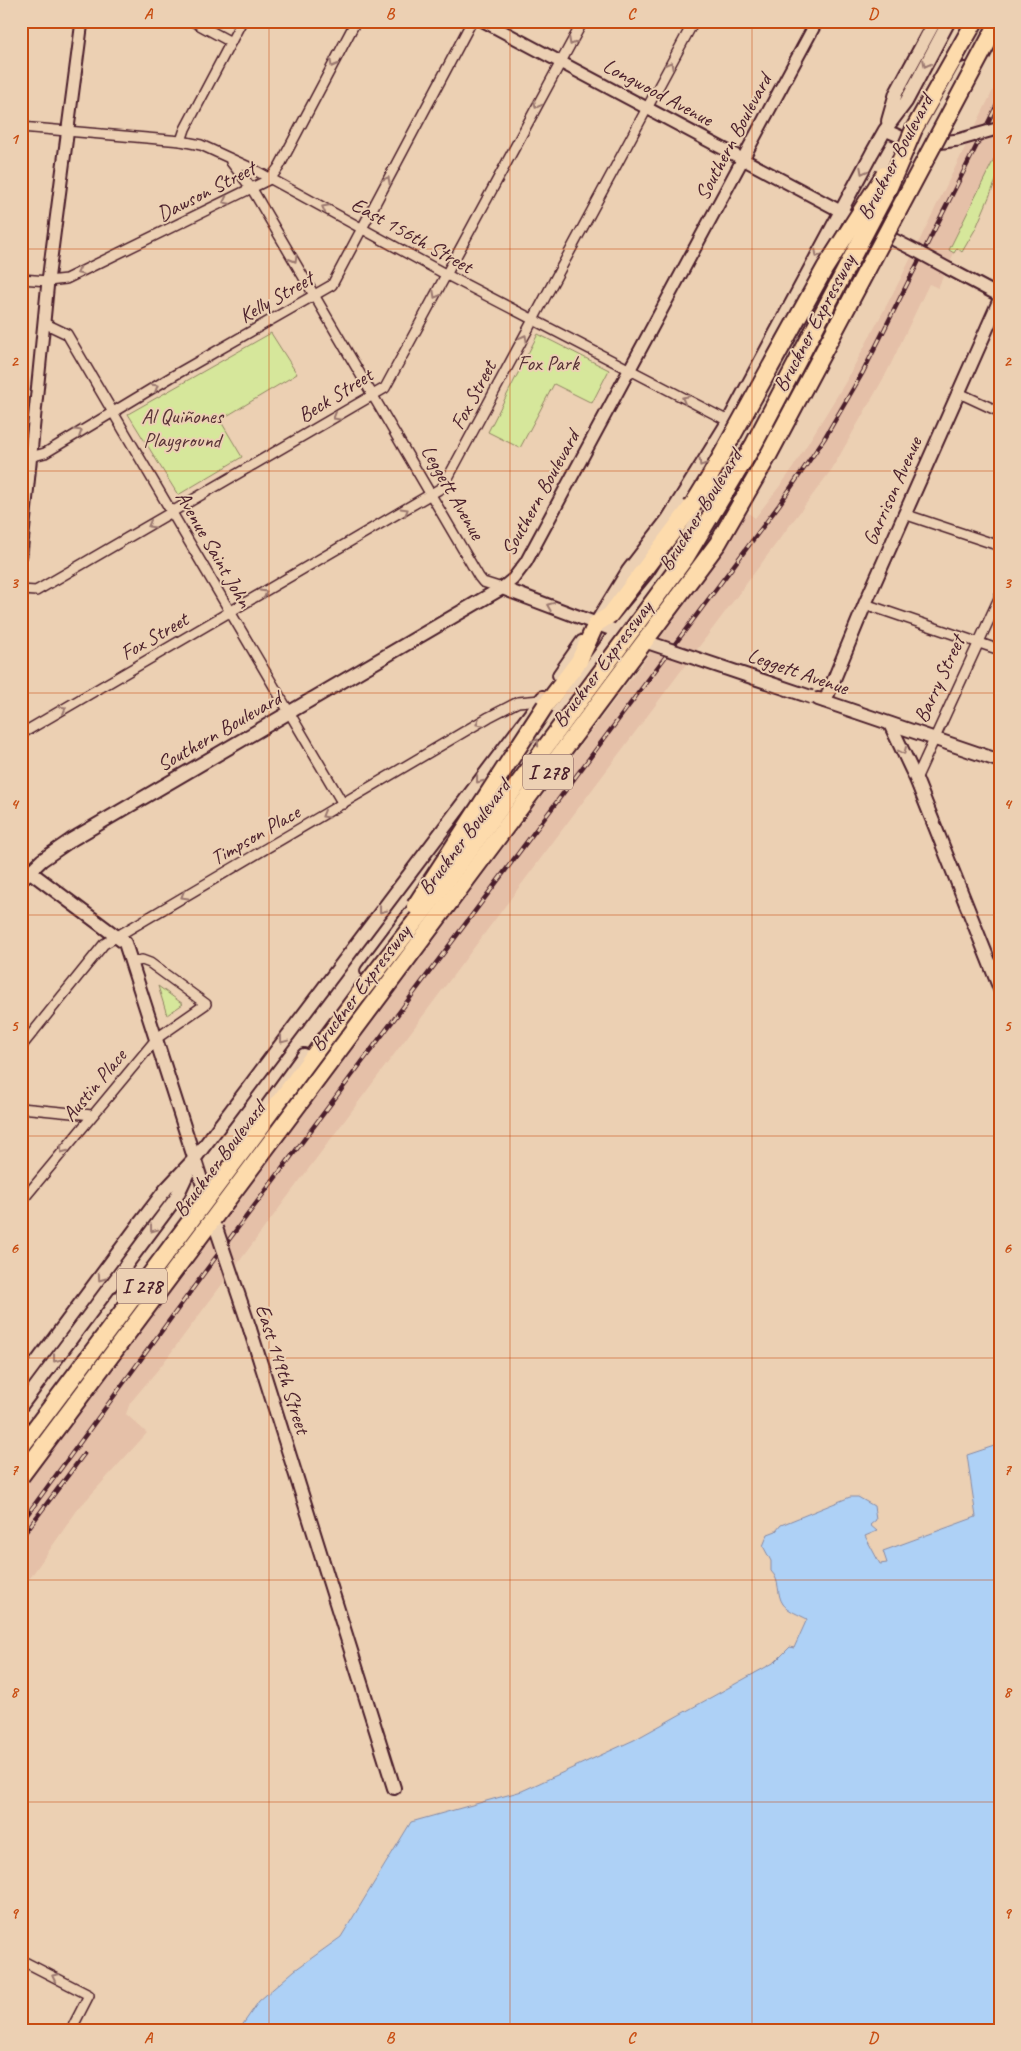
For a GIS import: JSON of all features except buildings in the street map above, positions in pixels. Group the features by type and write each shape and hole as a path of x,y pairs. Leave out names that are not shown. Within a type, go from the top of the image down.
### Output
{"highway":[{"name":"Bruckner Expressway","path":"21,1446 358,994 439,891 686,557 754,444 889,188 909,134 975,21"},
{"name":"Bruckner Expressway","path":"21,1476 718,543 768,456 1000,21"},
{"path":"358,994 543,703 579,661 596,624 610,615 692,506 825,268 909,134"}],"main road":[{"name":"Bruckner Boulevard","path":"885,130 896,93 935,21"},
{"name":"Bruckner Boulevard","path":"596,624 628,571 668,519 728,422 885,130 906,102 949,21"},
{"name":"Bruckner Boulevard","path":"21,1434 500,794 616,632 658,581 705,509 748,432 838,263 862,223 968,21"},
{"name":"Bruckner Boulevard","path":"21,1461 210,1205 461,877 707,542 766,441 922,146 992,21"},
{"name":"Garrison Avenue","path":"824,701 864,604 1000,297"},
{"name":"Leggett Avenue","path":"502,588 616,632 1000,761"},
{"name":"Southern Boulevard","path":"24,872 71,840 502,588"},
{"name":"Bruckner Boulevard","path":"21,1383 26,1368 145,1216 196,1157 543,703"},
{"name":"Barry Street","path":"890,724 916,779 1000,989"},
{"name":"East 149th Street","path":"24,872 118,936 125,943 133,962 394,1788"},
{"name":"Bruckner Boulevard","path":"21,1406 176,1198 196,1157"},
{"path":"21,1446 49,1424"}],"street":[{"path":"21,554 26,457 82,21"},
{"path":"192,21 231,42"},
{"path":"181,141 185,129 242,21"},
{"name":"Dawson Street","path":"21,279 48,281 66,279 270,179 279,167 356,21"},
{"name":"Kelly Street","path":"26,457 45,453 332,285 472,21"},
{"name":"Longwood Avenue","path":"483,21 916,250 1000,297"},
{"name":"Beck Street","path":"21,590 36,591 385,388 583,21"},
{"name":"Fox Street","path":"21,734 443,487 694,21"},
{"name":"Southern Boulevard","path":"502,588 526,562 817,21"},
{"name":"East 156th Street","path":"21,127 181,141 201,145 362,227 447,275 766,441"},
{"path":"885,130 909,134 922,146 958,140 1000,128"},
{"name":"Leggett Avenue","path":"230,160 252,188 482,582 502,588"},
{"name":"Avenue Saint John","path":"44,324 67,334 343,804"},
{"path":"957,392 1000,412"},
{"path":"904,514 1000,546"},
{"name":"Barry Street","path":"916,779 1000,596"},
{"path":"864,604 1000,650"},
{"name":"Timpson Place","path":"21,1047 104,944 489,717 518,702 543,703"},
{"name":"Austin Place","path":"21,1202 157,1038 206,1004 150,962 142,960 133,962"},
{"path":"21,1108 92,1115"},
{"path":"21,1960 89,1994 71,2030"}],"shaded area":[{"path":"1000,76 1000,147 949,249 954,253 938,288 929,284 887,372 832,469 161,1366 130,1403 126,1414 147,1433 78,1509 21,1591 21,1492 225,1216 639,668 706,574 747,512 755,518 789,474 845,383 900,280"}],"green space":[{"path":"1000,147 1000,171 976,228 962,252 957,248 954,253 949,250"},
{"name":"Al Quiñones Playground","path":"271,333 297,374 220,420 242,457 178,495 128,414"},
{"name":"Fox Park","path":"538,334 609,370 592,403 554,384 520,448 488,432"},
{"path":"158,986 183,1004 167,1015"}],"water":[{"path":"1000,1444 1000,2030 239,2030 259,2001 295,1970 341,1937 411,1822 522,1791 634,1740 775,1662 790,1647 794,1648 807,1619 788,1609 781,1600 776,1579 771,1571 771,1561 763,1546 768,1534 776,1531 781,1525 850,1497 858,1497 874,1506 876,1520 870,1525 877,1531 865,1536 880,1564 887,1563 883,1551 976,1517 967,1455"}],"railway":[{"path":"21,1523 207,1269 779,505 824,439 863,372 1000,99"},
{"path":"21,1538 84,1454"}]}
